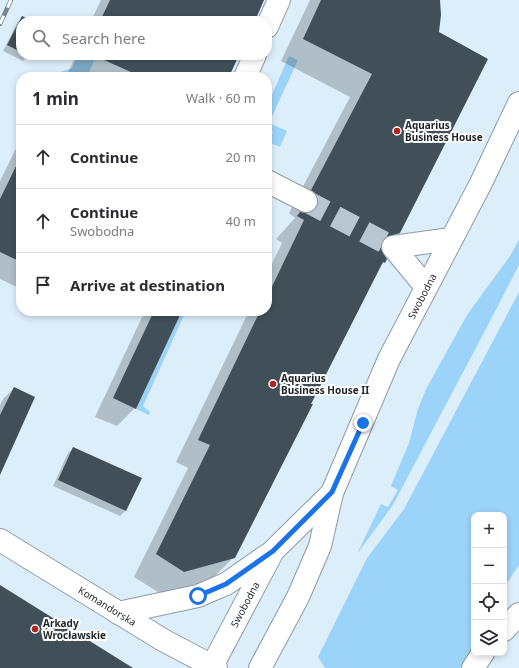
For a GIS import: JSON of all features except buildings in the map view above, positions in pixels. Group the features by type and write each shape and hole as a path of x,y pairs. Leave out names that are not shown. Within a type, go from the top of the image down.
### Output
{"street":[{"path":"272,16 279,0"},
{"path":"247,72 253,60"},
{"name":"Swobodna","path":"260,668 298,597 320,546 332,492 389,359 481,183 519,103"},
{"path":"272,183 306,200"},
{"path":"426,287 393,247 451,238"},
{"name":"Swobodna","path":"213,667 273,551 332,492"},
{"name":"Komandorska","path":"0,540 118,613 213,667"},
{"path":"118,613 198,596 226,584 273,551"},
{"path":"507,627 519,614"},
{"path":"474,668 481,656"}],"shaded area":[{"path":"289,56 298,60 272,116 272,95"},
{"path":"76,60 94,60 89,72 60,72 72,68"},
{"path":"272,124 287,131 280,147 272,144"},
{"path":"519,240 519,265 393,505 357,554 381,504 388,507 398,490 391,486 409,443 418,409 426,389 467,315 510,256"},
{"path":"519,292 519,565 507,583 507,512 471,512 471,652 460,668 325,668 318,657 367,558 404,509"},
{"path":"180,316 184,316 143,406 150,412 149,415 136,409"}],"tunnel":[{"path":"306,201 393,247"}],"railway":[{"path":"0,24 11,0"}],"place":[{"name":"Aquarius Business House","path":"397,131"},
{"name":"Aquarius Business House II","path":"273,384"},
{"name":"Arkady Wrocławskie","path":"35,629"}],"route":[{"path":"198,596 226,584 273,551 332,492 344,469 363,423"}]}
